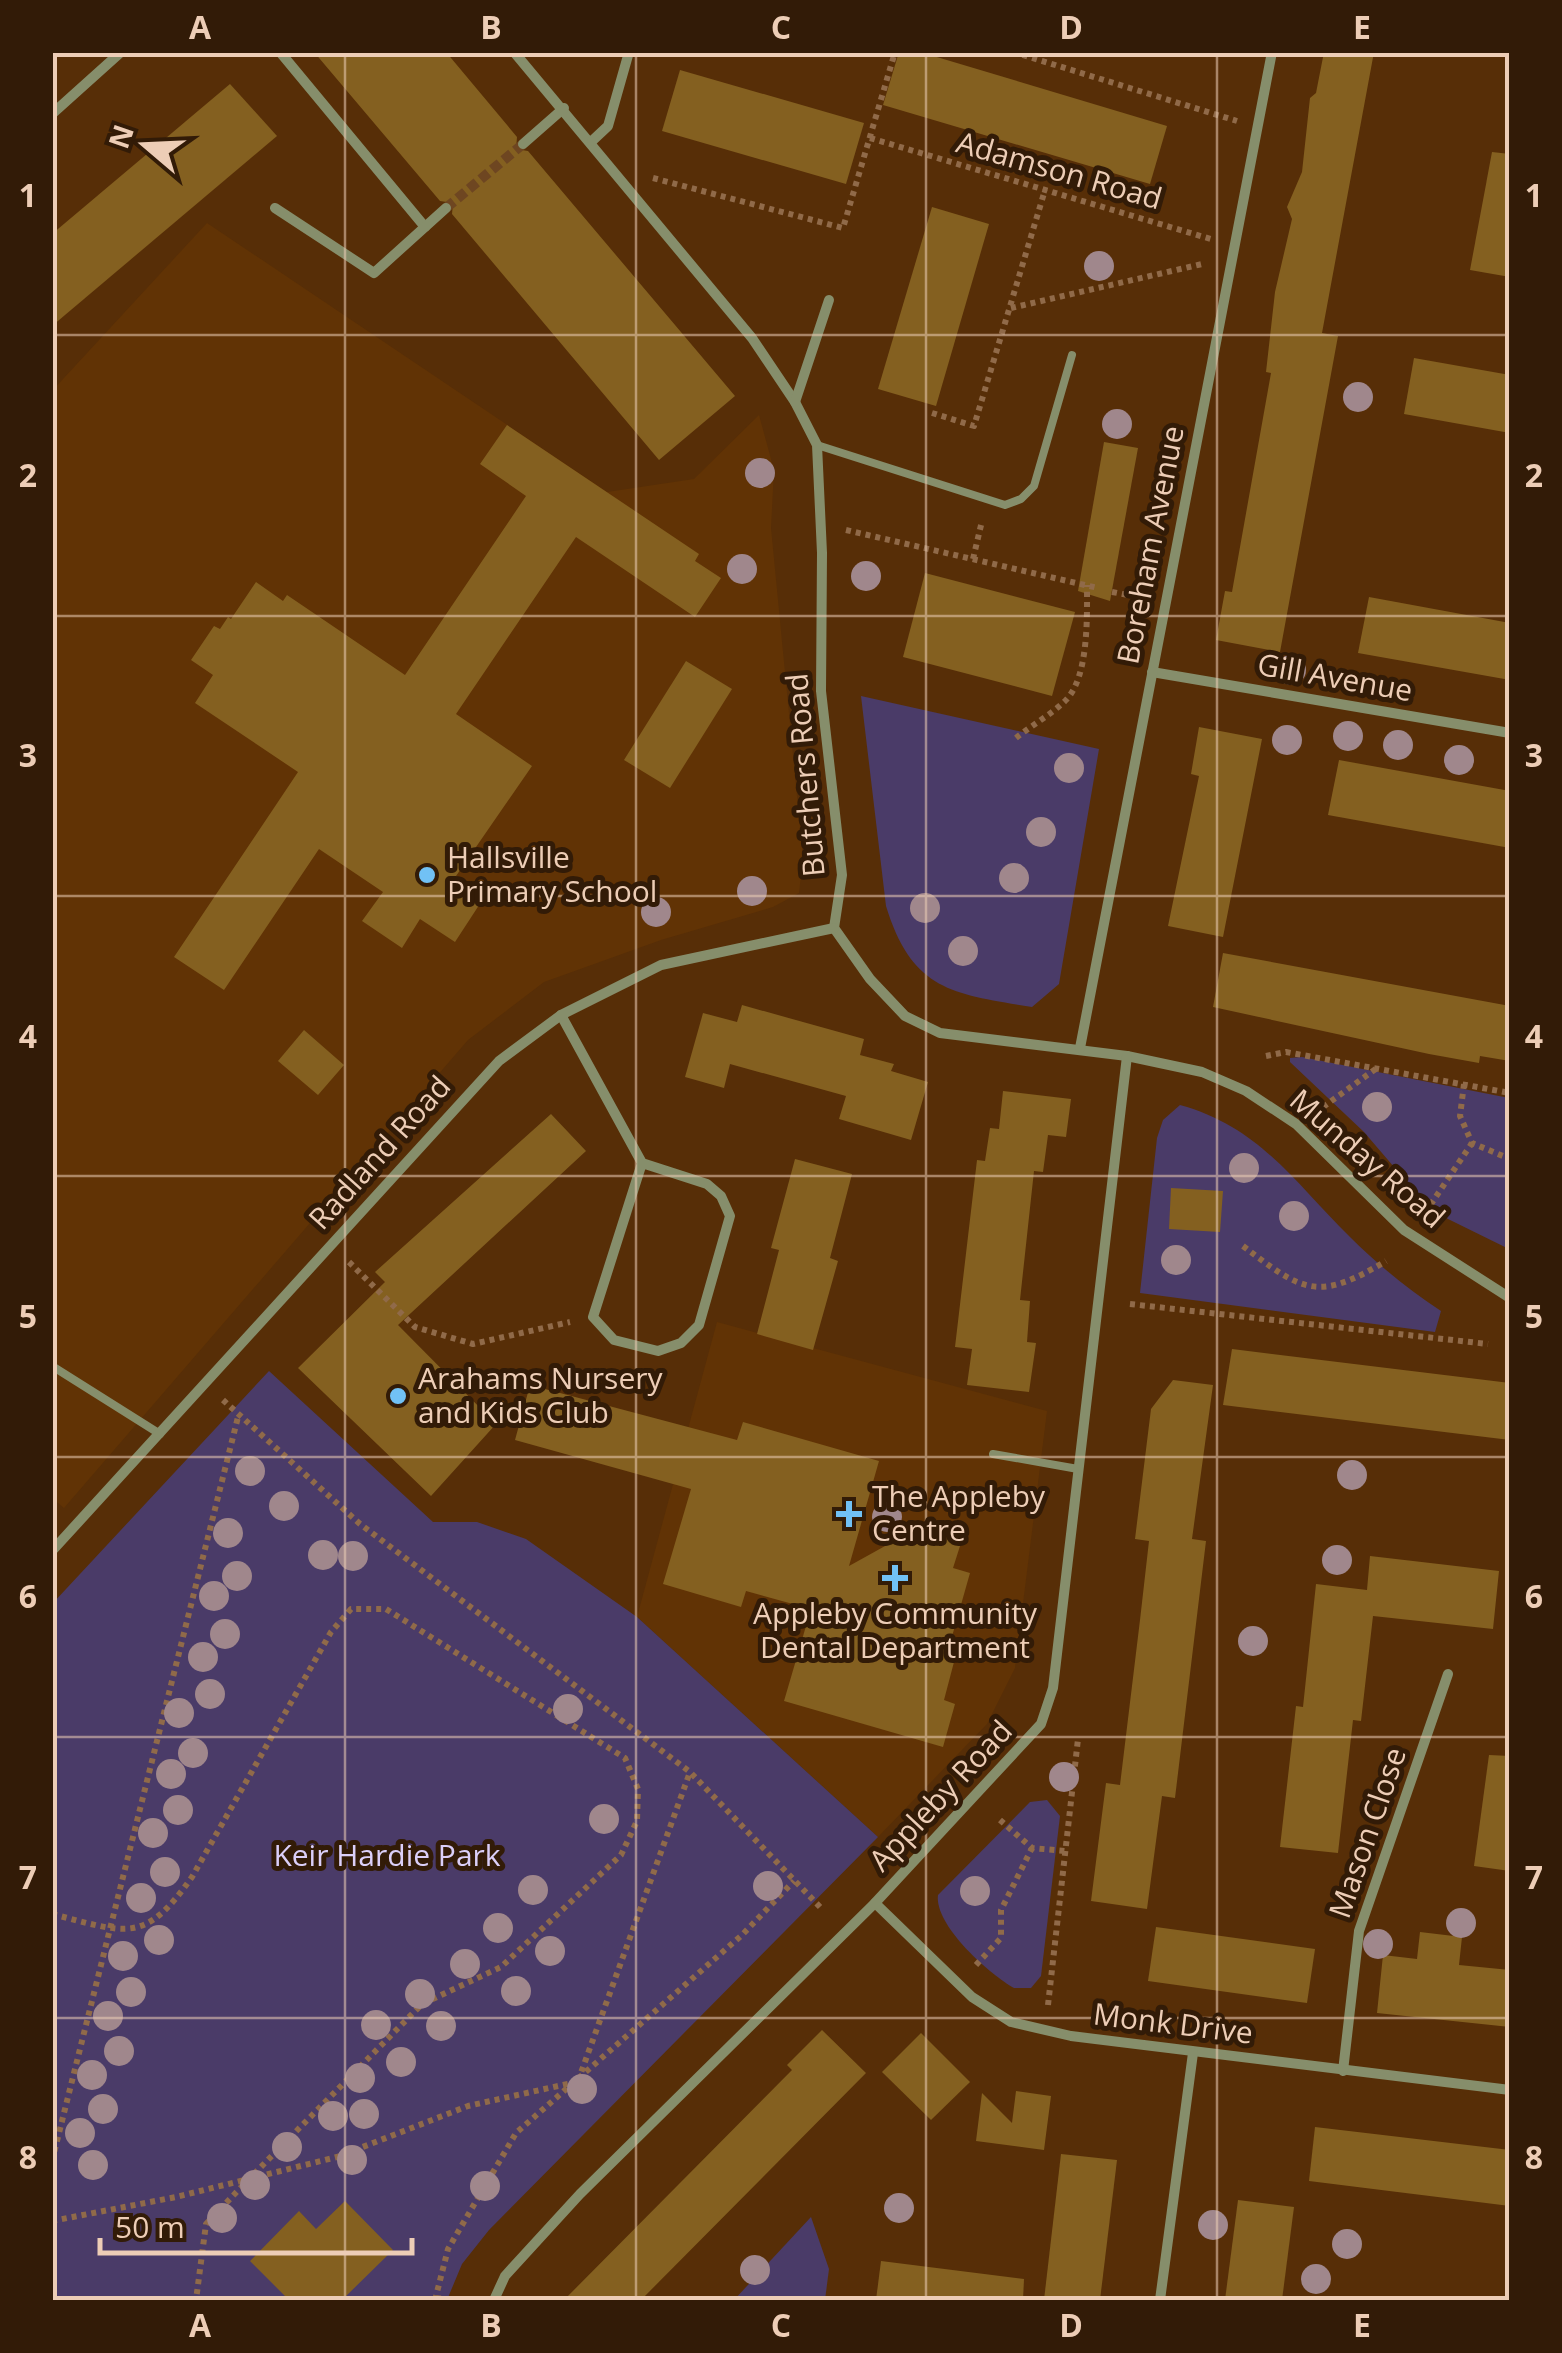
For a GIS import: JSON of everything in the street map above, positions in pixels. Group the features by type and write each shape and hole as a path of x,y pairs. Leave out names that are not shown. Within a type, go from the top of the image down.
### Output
{"street":[{"path":"52,114 121,52"},
{"path":"280,52 424,226"},
{"name":"Butchers Road","path":"514,52 615,168 752,338 795,402 816,445 821,523 821,691 842,875 834,928"},
{"path":"592,142 608,126 629,52"},
{"name":"Boreham Avenue","path":"1080,1048 1272,52"},
{"path":"523,144 564,108"},
{"path":"276,208 374,273 446,208"},
{"path":"795,402 829,300"},
{"name":"Gill Avenue","path":"1152,672 1510,733"},
{"path":"834,928 904,1016 940,1033 1128,1056"},
{"name":"Radland Road","path":"52,1551 499,1061 560,1015 661,965 834,928"},
{"path":"560,1015 642,1163 707,1184 721,1196 730,1216 699,1325 682,1343 658,1352 614,1340 593,1317 642,1163"},
{"name":"Munday Road","path":"1128,1056 1202,1072 1246,1091 1296,1124 1404,1230 1510,1298"},
{"name":"Appleby Road","path":"494,2300 504,2276 580,2194 875,1903 1041,1724 1053,1688 1128,1056"},
{"name":"Mason Close","path":"1343,2071 1359,1931 1448,1674"},
{"name":"Monk Drive","path":"875,1903 972,1997 1012,2022 1071,2036 1510,2090"},
{"path":"1160,2300 1193,2052"}],"lane":[{"path":"816,445 1005,505 1021,499 1034,486 1072,356"},
{"path":"52,1366 160,1434"},
{"path":"993,1454 1078,1470"}],"path":[{"path":"615,168 843,228 896,52"},
{"path":"1013,52 1258,127"},
{"name":"Adamson Road","path":"870,138 1234,246"},
{"path":"932,413 974,426 1045,190"},
{"path":"1010,308 1202,266 1208,238"},
{"path":"973,560 987,500"},
{"path":"821,523 1098,588"},
{"path":"1016,738 1067,699 1074,685 1087,637 1087,585"},
{"path":"1266,1056 1286,1052 1510,1093"},
{"path":"1323,1107 1377,1068"},
{"path":"1464,1084 1460,1116 1472,1143 1510,1159"},
{"path":"1424,1214 1472,1143"},
{"path":"330,1244 415,1327 473,1344 593,1317"},
{"path":"1244,1246 1288,1280 1314,1287 1346,1285 1386,1261"},
{"path":"1130,1304 1488,1344"},
{"path":"223,1400 360,1524 690,1772 821,1908"},
{"path":"52,2161 238,1417"},
{"path":"52,1914 110,1928 145,1928 168,1912 192,1878 331,1632 351,1609 386,1609 625,1758 638,1790 637,1821 621,1855 501,1967 422,2004 206,2224 196,2300"},
{"path":"1048,2004 1078,1740"},
{"path":"577,2082 690,1772"},
{"path":"1000,1820 1032,1848 1066,1850"},
{"path":"974,1967 1000,1938 1001,1910 1032,1848"},
{"path":"459,2300 436,2300 448,2249 516,2133 742,1935 794,1881"},
{"path":"52,2221 337,2157 468,2106 577,2082"}],"shaded area":[{"name":"Hallsville Primary School","path":"207,223 607,492 694,479 759,415 774,470 771,528 803,858 799,893 773,907 661,940 544,982 468,1040 64,1508 52,1498 52,391"},
{"name":"The Appleby Centre","path":"717,1322 1047,1411 1015,1668 987,1724 878,1837 637,1617"}],"green space":[{"path":"861,696 1099,749 1059,984 1032,1007 980,998 939,984 909,956 896,934 886,906"},
{"path":"1302,1057 1509,1098 1509,1249 1448,1219 1418,1195 1364,1132 1290,1062 1290,1058"},
{"path":"1180,1105 1233,1127 1274,1159 1371,1257 1441,1311 1435,1332 1140,1293 1157,1138 1163,1120"},
{"name":"Keir Hardie Park","path":"269,1371 433,1522 477,1522 526,1539 637,1617 878,1837 489,2230 462,2264 447,2300 53,2300 53,1603"},
{"path":"1047,1800 1060,1816 1041,1976 1031,1988 1014,1988 965,1948 945,1920 938,1895 1030,1802"},
{"path":"811,2217 829,2269 825,2300 734,2300"}],"building":[{"path":"314,52 446,52 517,137 516,149 528,151 735,396 659,460 452,214 453,203 440,201"},
{"path":"899,52 920,52 1167,126 1150,184 883,105"},
{"path":"1324,52 1374,52 1322,333 1338,336 1280,652 1216,640 1225,591 1232,592 1271,373 1266,372 1275,292 1292,219 1287,207 1302,172 1310,98 1316,93"},
{"path":"680,70 864,123 846,184 662,131"},
{"path":"230,84 277,136 52,326 52,234"},
{"path":"1492,152 1510,154 1510,277 1470,270"},
{"path":"932,207 989,224 936,406 878,389"},
{"path":"1414,358 1510,375 1510,433 1404,414"},
{"path":"507,425 699,554 695,561 721,578 695,617 576,537 456,714 532,766 456,876 485,896 455,942 420,919 402,948 362,921 383,892 319,849 224,990 174,957 298,772 195,703 213,675 191,660 214,626 220,629 228,617 231,619 256,582 283,601 287,595 405,675 526,496 480,464"},
{"path":"1104,442 1138,448 1110,601 1078,591"},
{"path":"925,573 1075,612 1052,696 903,657"},
{"path":"1369,597 1510,623 1510,680 1358,653"},
{"path":"686,661 732,689 670,788 624,760"},
{"path":"1199,727 1262,739 1223,937 1168,926 1199,776 1191,774"},
{"path":"1339,760 1510,791 1510,848 1328,815"},
{"path":"1223,953 1510,1006 1510,1061 1480,1056 1479,1063 1429,1054 1213,1007"},
{"path":"742,1005 864,1039 860,1055 894,1064 891,1071 928,1082 911,1140 839,1119 846,1096 730,1064 724,1088 685,1077 703,1013 737,1022"},
{"path":"304,1030 344,1065 318,1095 278,1061"},
{"path":"1003,1091 1071,1099 1066,1137 1048,1135 1043,1172 1034,1171 1020,1300 1030,1301 1027,1342 1036,1343 1029,1392 967,1385 972,1349 955,1347 977,1160 985,1161 990,1128 999,1129"},
{"path":"551,1114 586,1151 398,1325 496,1424 431,1496 298,1368 385,1282 375,1272"},
{"path":"795,1159 852,1174 830,1258 838,1261 813,1350 757,1334 779,1250 771,1248"},
{"path":"1171,1188 1223,1191 1220,1232 1169,1229"},
{"path":"1232,1349 1510,1383 1510,1440 1223,1405"},
{"path":"1173,1380 1213,1385 1192,1539 1206,1541 1175,1798 1162,1796 1147,1909 1091,1901 1106,1783 1120,1785 1149,1541 1135,1539 1151,1409"},
{"path":"530,1385 737,1440 743,1422 879,1461 849,1566 932,1520 952,1526 960,1546 953,1568 970,1573 951,1640 959,1643 944,1700 955,1704 943,1747 784,1701 811,1609 746,1591 741,1607 663,1584 691,1489 515,1440"},
{"path":"1370,1556 1499,1571 1493,1629 1373,1616 1361,1721 1353,1720 1338,1853 1280,1847 1296,1706 1303,1707 1316,1584 1367,1590"},
{"path":"1489,1755 1510,1756 1510,1871 1474,1866"},
{"path":"1156,1927 1315,1949 1307,2003 1148,1981"},
{"path":"1420,1932 1462,1937 1459,1965 1510,1970 1510,2027 1377,2013 1383,1955 1417,1959"},
{"path":"822,2030 866,2073 641,2300 564,2300 792,2070 787,2065"},
{"path":"921,2033 970,2082 931,2120 882,2072"},
{"path":"1016,2091 1051,2096 1044,2150 976,2141 982,2093 1012,2123"},
{"path":"1315,2127 1510,2150 1510,2206 1309,2181"},
{"path":"1061,2154 1117,2160 1100,2300 1044,2300"},
{"path":"1238,2200 1294,2207 1282,2300 1225,2300"},
{"path":"345,2201 393,2250 342,2300 289,2300 250,2261 299,2211 316,2229"},
{"path":"881,2261 1024,2279 1023,2300 876,2300"}],"tunnel":[{"path":"446,208 523,144"}],"place":[{"name":"Hallsville Primary School","path":"427,875"},
{"name":"Arahams Nursery and Kids Club","path":"398,1396"},
{"name":"The Appleby Centre","path":"849,1514"},
{"name":"Appleby Community Dental Department","path":"895,1578"}]}
